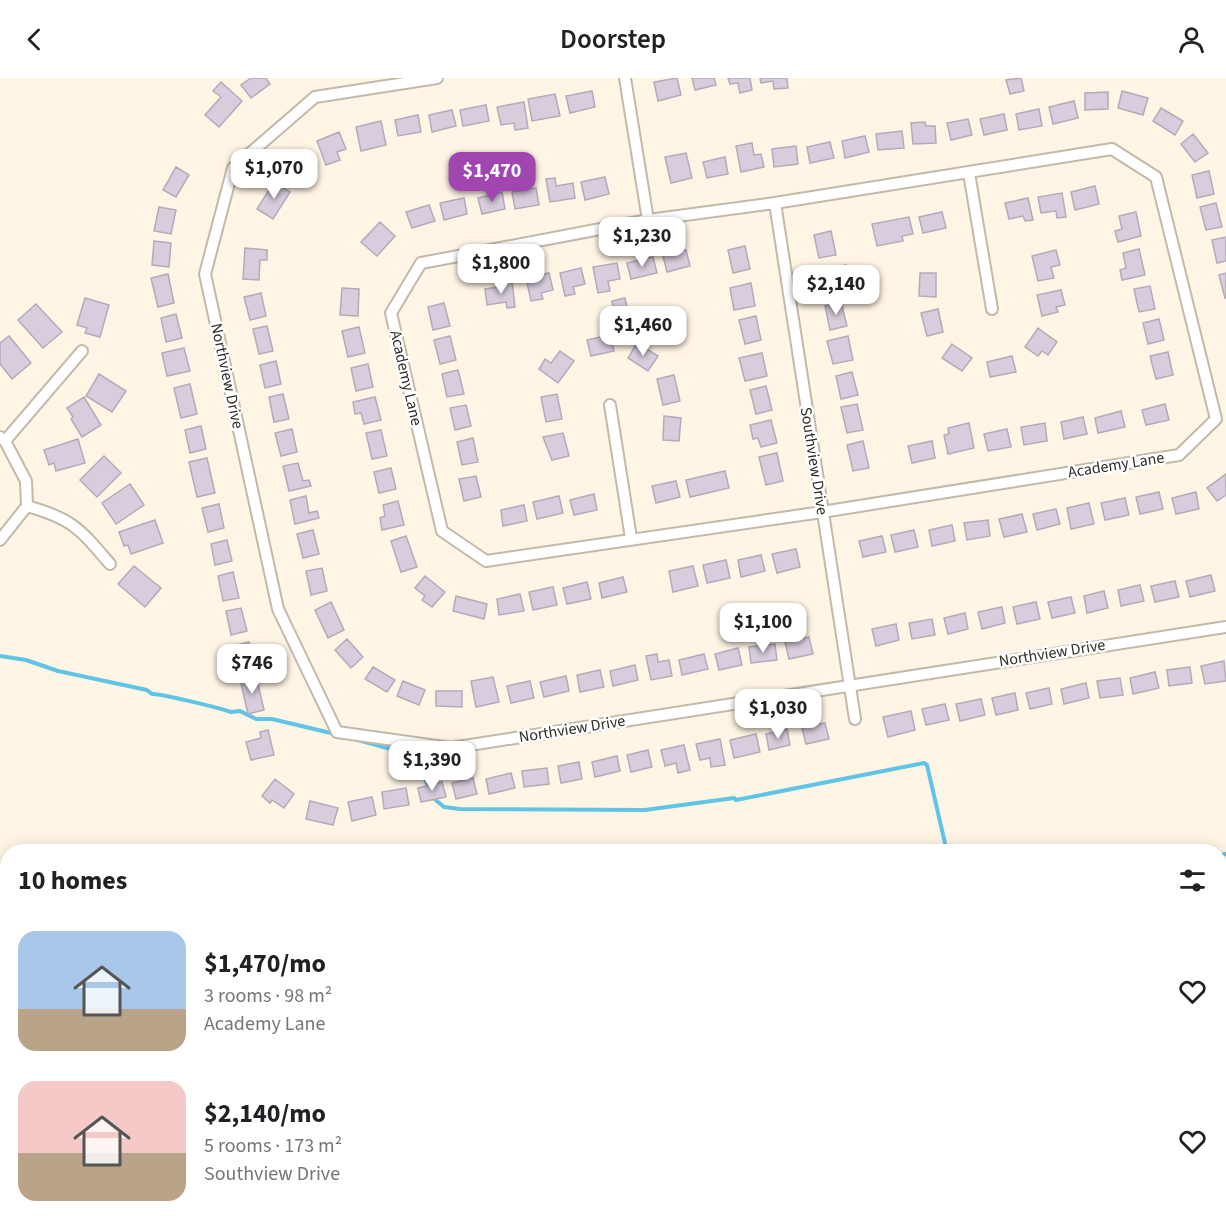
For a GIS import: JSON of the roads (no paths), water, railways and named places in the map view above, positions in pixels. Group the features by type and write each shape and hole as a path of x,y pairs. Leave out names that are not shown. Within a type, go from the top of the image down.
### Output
{"street":[{"name":"Northview Drive","path":"438,78 315,98 233,168 205,274 278,609 337,732 452,748 849,684 1226,627"},
{"path":"625,78 648,220"},
{"name":"Academy Lane","path":"1112,149 1156,177 1216,419 1179,455 822,512 631,538 486,561 441,531 391,313 421,263 648,220 775,203 1112,149"},
{"path":"969,173 992,309"},
{"name":"Southview Drive","path":"775,203 855,719"},
{"path":"0,540 27,506 26,481 3,439 82,351"},
{"path":"610,405 631,538"},
{"path":"27,506 61,516 85,534 110,564"}],"waterway":[{"path":"0,656 26,660 58,671 147,690 152,694 231,712 240,711 256,719 272,719 335,734"},
{"path":"354,739 409,754 417,760 430,790"},
{"path":"432,797 444,807 460,809 645,810 734,798 736,800 924,763 927,765 945,844"}]}
